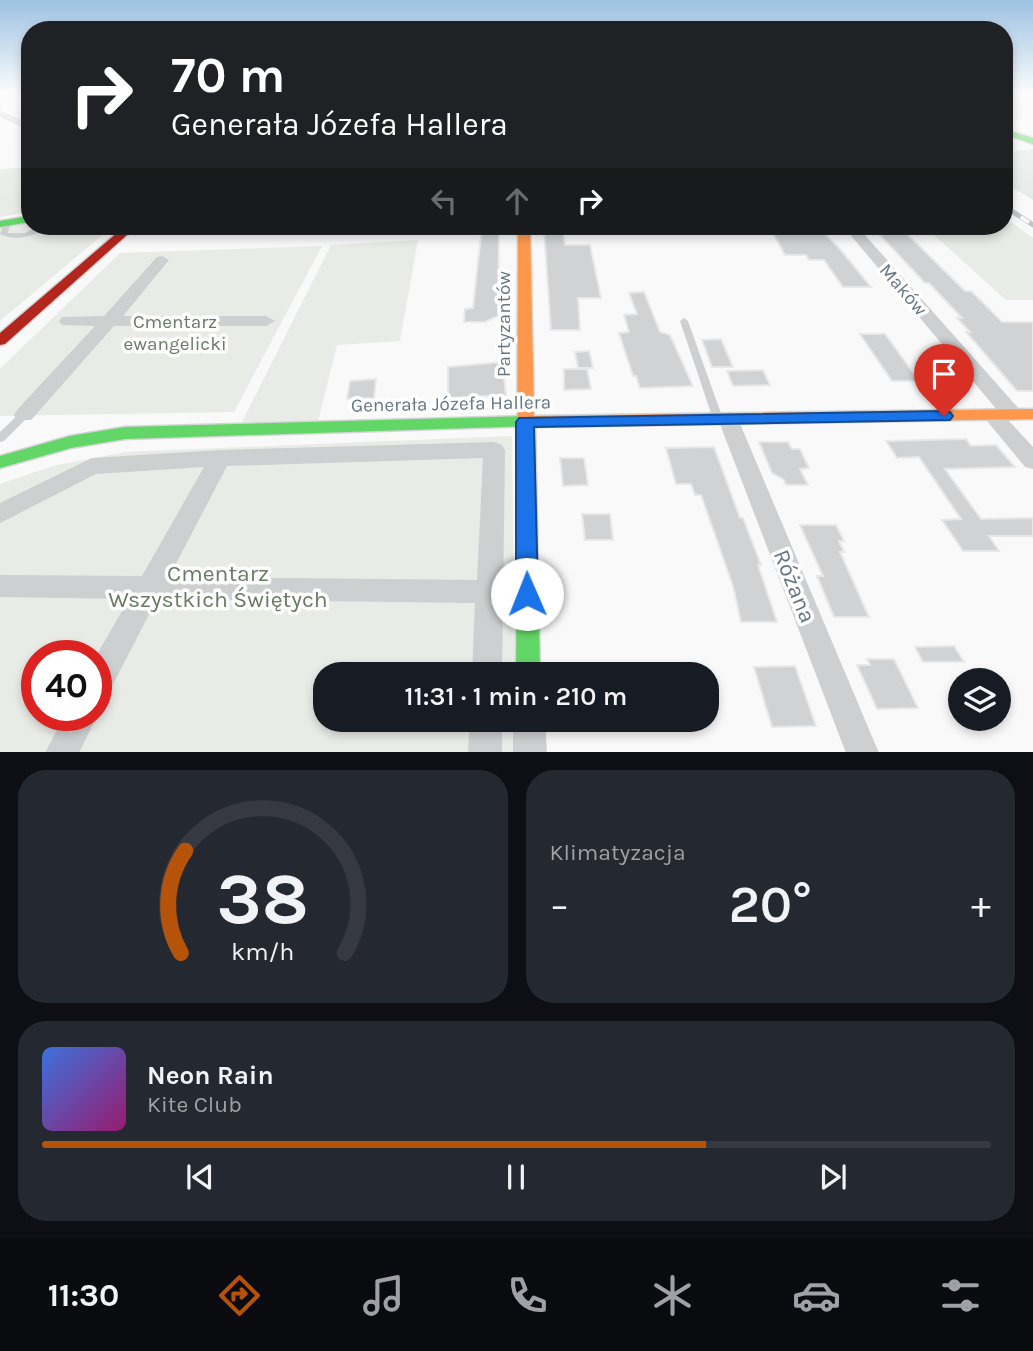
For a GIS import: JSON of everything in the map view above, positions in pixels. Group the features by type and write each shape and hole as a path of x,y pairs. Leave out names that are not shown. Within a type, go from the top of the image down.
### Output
{"street":[{"path":"1014,128 1033,134"},
{"path":"1013,134 1033,141"},
{"path":"3,224 21,221"},
{"path":"0,341 121,235"},
{"name":"Partyzantów","path":"524,235 528,662"},
{"name":"Maków","path":"857,235 1003,416 1033,461"},
{"path":"24,415 162,260"},
{"path":"68,321 266,321"},
{"name":"Generała Józefa Hallera","path":"0,463 71,442 125,433 525,422 1033,414"},
{"name":"Różana","path":"723,419 863,752"},
{"path":"0,514 92,466 220,458 494,450 487,662"},
{"path":"112,656 220,458"},
{"path":"0,586 490,592"},
{"path":"61,752 72,731"},
{"path":"485,752 486,732"},
{"path":"529,732 530,752"}],"lane":[{"path":"3,224 4,234 21,234"},
{"path":"684,321 723,419"},
{"path":"0,438 24,415"}],"shaded area":[{"path":"1033,149 1033,200 1013,188 1013,151"}],"green space":[{"path":"21,168 21,214 0,217 0,169"},
{"path":"1013,224 1033,238 1033,300 1006,300 934,235 1013,235"},
{"path":"21,225 21,235 102,235 0,321 0,228"},
{"path":"418,240 400,341 337,345 318,422 242,422 331,245"},
{"name":"Cmentarz ewangelicki","path":"322,246 234,412 0,416 0,369 120,253"},
{"name":"Cmentarz Wszystkich Świętych","path":"512,436 515,662 313,662 313,732 516,732 516,752 0,752 0,484 53,466 125,452"}],"building":[{"path":"481,235 499,235 498,316 485,322 464,322 465,309 473,308"},
{"path":"544,235 564,235 565,245 590,245 601,298 578,298 580,330 551,330"},
{"path":"774,235 826,235 871,287 843,287 824,260 809,260 806,255 785,255"},
{"path":"880,235 908,235 965,291 971,291 1002,322 1033,322 1033,391 1017,391 966,332 970,332 957,318 962,318 929,283 925,283"},
{"path":"644,292 660,332 670,335 693,386 640,388 636,376 633,376 619,333 629,332 624,315 637,314 629,293"},
{"path":"860,334 885,334 919,381 892,381"},
{"path":"721,339 733,367 712,367 702,340"},
{"path":"589,351 593,368 578,368 575,352"},
{"path":"502,362 506,395 448,398 448,367"},
{"path":"564,369 587,369 591,389 564,390"},
{"path":"763,370 770,385 733,386 727,371"},
{"path":"376,379 374,398 347,399 350,381"},
{"path":"966,439 971,446 996,445 1015,467 945,469 981,519 1033,518 1033,536 989,536 999,551 963,551 942,520 961,519 919,457 897,458 886,441"},
{"path":"759,442 788,442 792,449 800,449 809,468 800,469 808,485 786,485 784,480 772,473"},
{"path":"714,447 740,518 743,518 761,565 758,565 777,622 741,622 733,586 701,495 695,495 691,484 676,484 666,448"},
{"path":"560,458 584,458 588,485 563,486"},
{"path":"582,514 610,514 613,540 585,540"},
{"path":"800,525 836,525 844,541 839,541 844,552 840,552 869,617 834,617 817,576 823,576"},
{"path":"954,646 964,662 923,662 915,647"},
{"path":"867,659 894,659 918,708 877,709 857,665 870,665"},
{"path":"795,666 816,726 772,727 754,667"}],"railway":[{"path":"1013,212 1033,225"}],"traffic: fast":[{"path":"1013,134 1033,141"},
{"path":"0,224 21,220"},
{"path":"0,462 70,442 125,433 526,422"},
{"path":"527,528 528,662"}],"traffic: slow":[{"path":"524,235 527,528"},
{"path":"526,422 1033,414"}],"traffic: jam":[{"path":"0,341 121,235"}],"route":[{"path":"527,594 525,422 944,416"}]}
